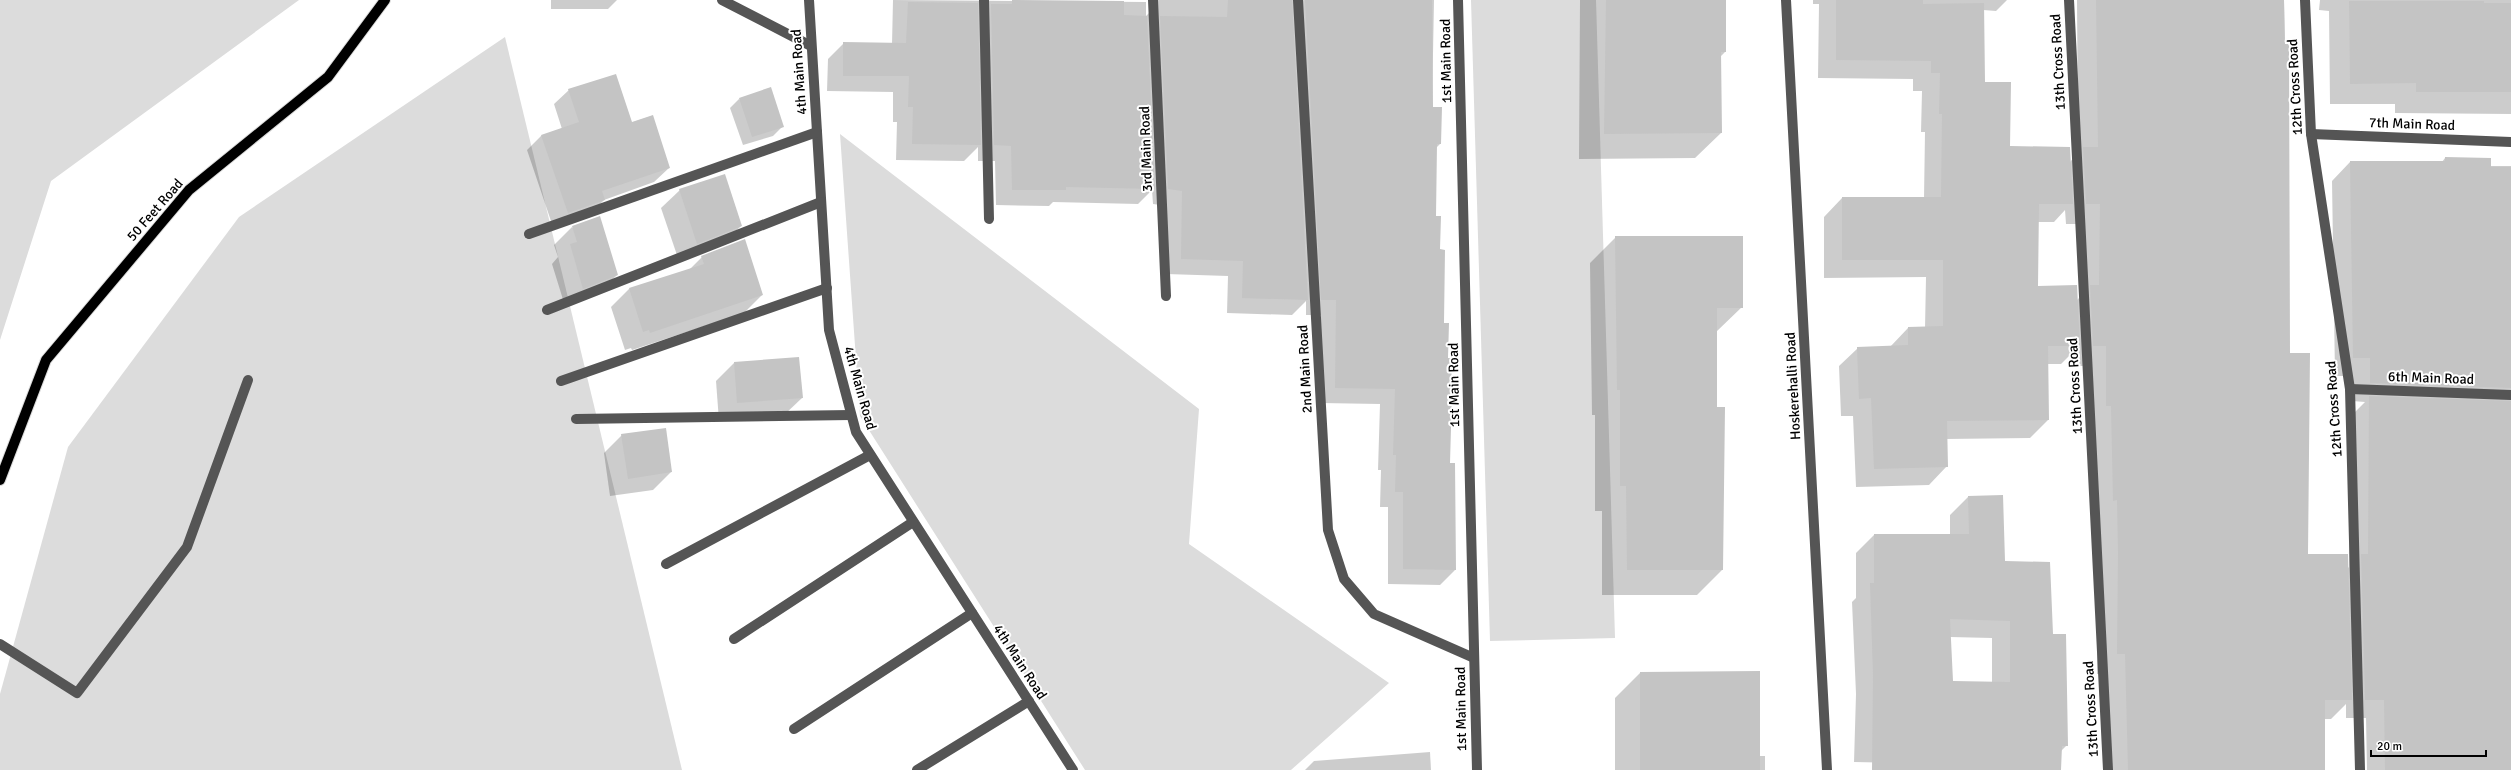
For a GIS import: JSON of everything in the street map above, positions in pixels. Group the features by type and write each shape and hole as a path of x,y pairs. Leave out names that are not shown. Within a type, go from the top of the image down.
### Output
{"main road":[{"name":"50 Feet Road","path":"0,480 46,360 189,190 328,77 385,0"}],"street":[{"path":"722,0 811,46"},
{"name":"4th Main Road","path":"808,0 829,330 856,432 1073,770"},
{"path":"984,0 989,219"},
{"name":"3rd Main Road","path":"1153,0 1166,296"},
{"name":"2nd Main Road","path":"1298,0 1328,530 1344,579 1374,614 1474,658"},
{"name":"1st Main Road","path":"1458,0 1477,770"},
{"name":"Hoskerehalli Road","path":"1786,0 1827,770"},
{"name":"13th Cross Road","path":"2069,0 2108,770"},
{"name":"12th Cross Road","path":"2305,0 2311,134 2350,389 2360,770"},
{"path":"529,234 817,132"},
{"name":"7th Main Road","path":"2311,134 2511,142"},
{"path":"547,310 821,202"},
{"path":"561,381 827,288"},
{"path":"0,644 77,693 187,547 248,380"},
{"name":"6th Main Road","path":"2350,389 2511,395"},
{"path":"576,419 851,415"},
{"path":"666,564 870,455"},
{"path":"734,639 913,522"},
{"path":"794,729 972,613"},
{"path":"917,770 1029,701"}],"shaded area":[{"path":"0,0 299,0 51,181 0,340"},
{"path":"1471,0 1596,0 1615,638 1490,641"},
{"path":"505,37 682,770 0,770 0,694 68,447 239,217"},
{"path":"840,134 1199,409 1189,544 1389,683 1291,770 1085,770 860,416"}],"building":[{"path":"1012,0 1124,1 1124,15 1147,16 1155,189 1066,187 1066,190 1012,190 1011,146 994,145 991,4 1012,4"},
{"path":"1228,0 1292,0 1308,300 1242,298 1243,261 1181,259 1182,191 1168,189 1160,16 1227,17"},
{"path":"1305,0 1432,0 1433,107 1442,107 1441,144 1437,144 1436,216 1441,216 1440,249 1445,250 1444,323 1449,323 1448,358 1451,358 1452,392 1450,463 1455,463 1456,570 1403,569 1403,492 1395,492 1396,455 1393,455 1395,389 1335,388 1336,300 1321,300"},
{"path":"1606,0 1726,0 1726,52 1721,52 1722,133 1604,134"},
{"path":"1836,0 1923,0 1923,4 1984,3 1985,82 2011,82 2010,146 2070,147 2073,204 2039,204 2038,286 2077,285 2080,346 2048,346 2049,420 1947,421 1948,467 1874,469 1871,398 1859,399 1857,347 1908,345 1908,327 1943,326 1943,260 1842,260 1842,197 1941,197 1942,114 1939,114 1940,73 1931,73 1931,61 1836,60"},
{"path":"2096,0 2284,0 2285,44 2289,44 2290,353 2310,353 2308,554 2348,554 2352,700 2325,700 2325,770 2128,770 2125,654 2117,654 2117,500 2113,501 2111,406 2106,406 2106,346 2093,346 2090,285 2099,285 2100,204 2086,204 2083,147 2098,147"},
{"path":"2349,1 2484,1 2484,3 2511,3 2511,92 2416,92 2416,83 2350,84"},
{"path":"908,2 978,3 981,145 912,144 913,107 908,107 909,76 843,76 843,42 906,43"},
{"path":"616,74 632,122 653,115 670,168 602,191 605,200 568,213 541,135 579,122 568,89"},
{"path":"771,87 784,127 752,137 739,98"},
{"path":"2445,157 2491,158 2491,167 2511,167 2511,388 2370,383 2370,358 2353,358 2350,161 2445,161"},
{"path":"725,174 742,226 697,244 679,189"},
{"path":"600,216 618,275 583,289 570,244 577,242 572,226"},
{"path":"1615,236 1743,236 1743,308 1717,308 1717,407 1725,407 1723,570 1627,570 1626,486 1620,486 1620,390 1617,390"},
{"path":"745,239 763,295 650,333 649,330 643,332 629,288 704,264 701,256"},
{"path":"799,357 803,398 737,403 734,362"},
{"path":"2369,396 2511,401 2511,770 2385,770 2384,700 2365,700 2361,554 2368,554"},
{"path":"666,428 672,472 628,479 621,434"},
{"path":"2003,495 2005,561 2050,562 2053,634 2066,634 2068,746 2062,746 2061,770 1872,770 1873,675 1870,583 1874,583 1874,534 1969,534 1968,496","holes":["1950,619 2010,621 2010,682 1953,681"]},
{"path":"1760,671 1760,770 1640,770 1640,672"}]}
